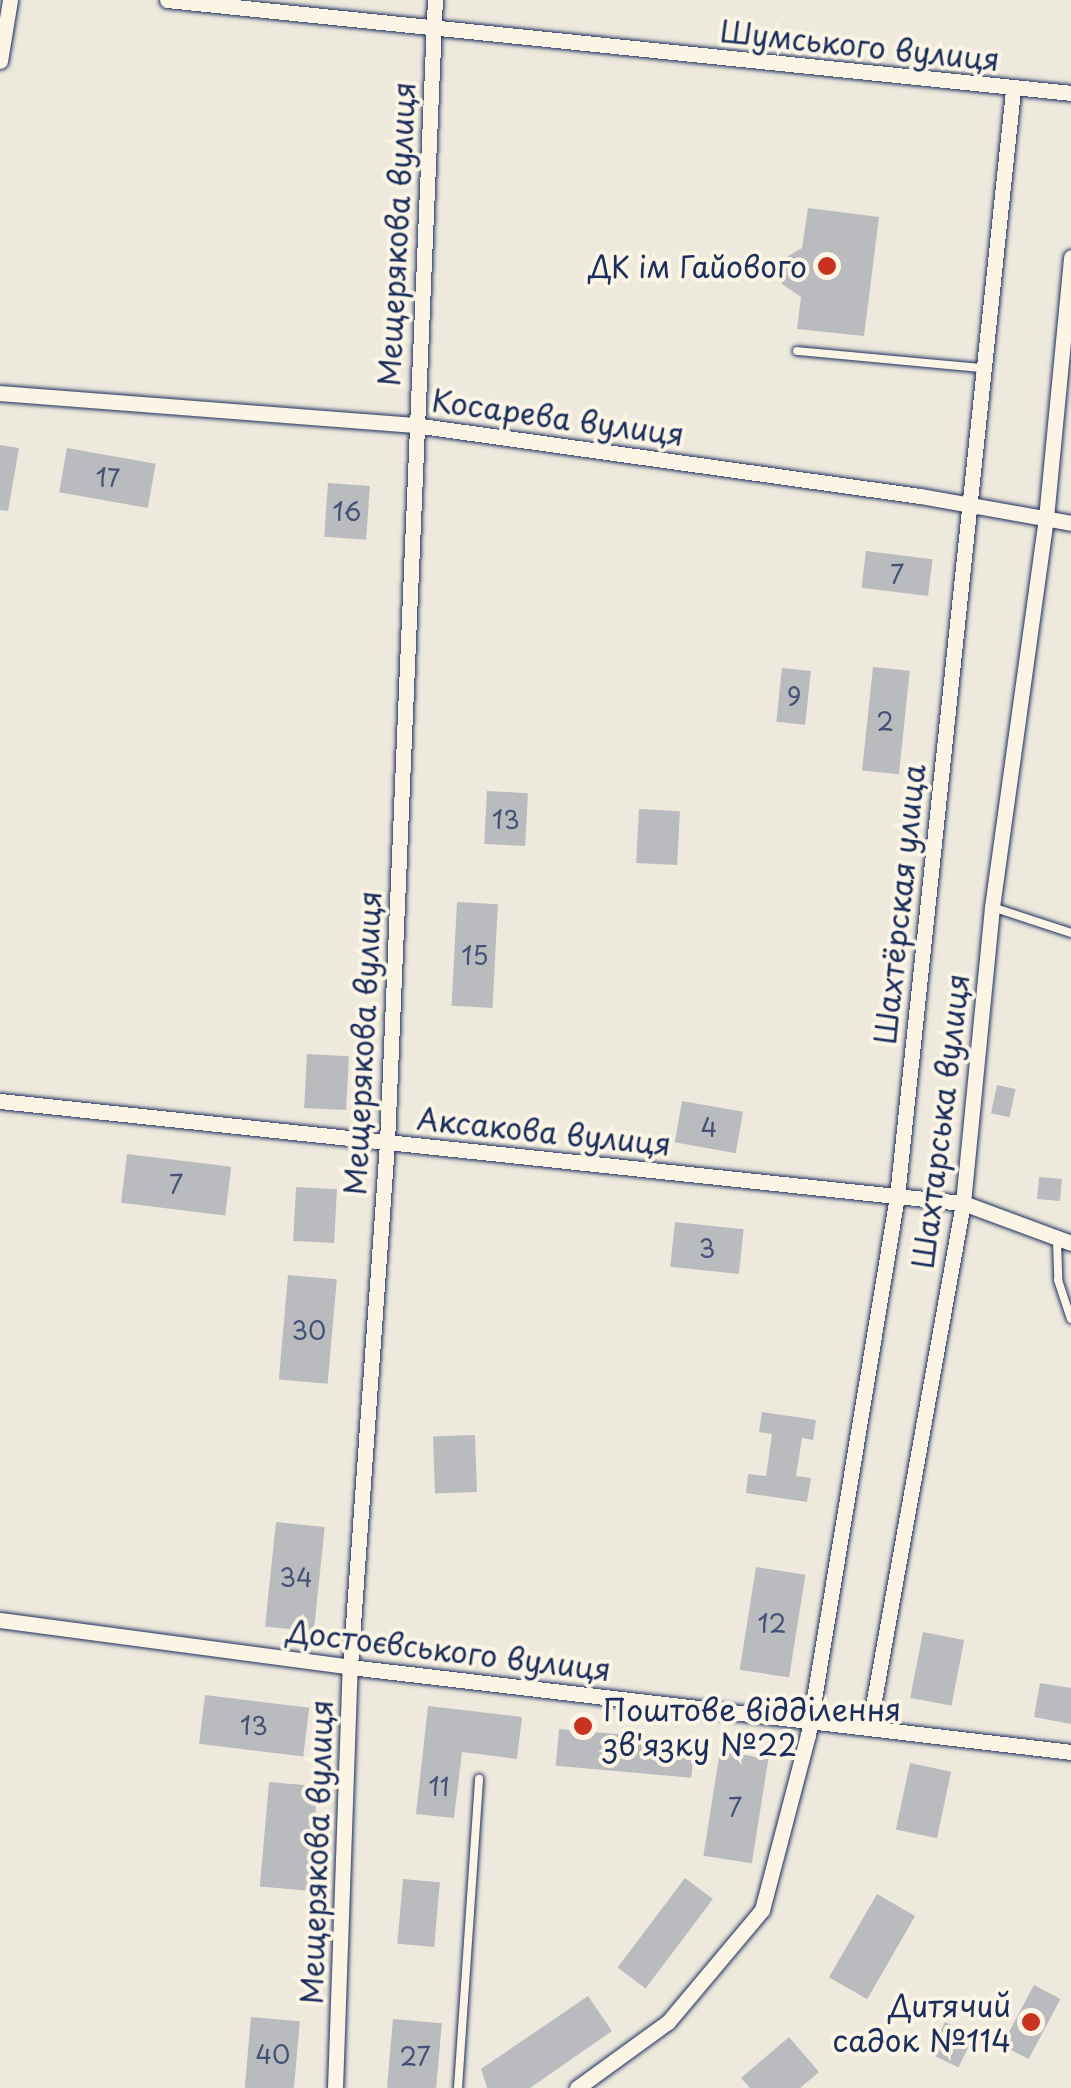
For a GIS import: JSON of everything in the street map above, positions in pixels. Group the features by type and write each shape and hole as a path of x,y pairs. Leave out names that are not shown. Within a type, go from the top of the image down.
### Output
{"street":[{"path":"0,61 10,0"},
{"name":"Шумського вулиця","path":"166,0 1012,90 1071,92"},
{"name":"Мещерякова вулиця","path":"335,2088 350,1668 387,1142 414,425 435,0"},
{"name":"Шахтёрская улица","path":"576,2088 668,2022 762,1910 809,1719 897,1196 1012,90"},
{"name":"Шахтарська вулиця","path":"869,1728 963,1203 992,907 1046,518 1071,257"},
{"name":"Косарева вулиця","path":"0,393 414,425 1071,522"},
{"name":"Аксакова вулиця","path":"0,1101 963,1203 1064,1242"},
{"name":"Достоєвського вулиця","path":"0,1620 350,1668 1071,1752"}],"lane":[{"path":"797,351 982,368"},
{"path":"992,907 1071,933"},
{"path":"1064,1242 1058,1280 1071,1320"},
{"path":"458,2088 480,1779"}],"building":[{"name":"ДК ім Гайового","path":"808,208 879,217 864,336 797,329 801,297 782,284 780,272 783,259 802,248"},
{"path":"0,445 19,448 8,511 0,510"},
{"path":"67,448 156,464 148,508 59,492"},
{"path":"328,483 370,486 366,540 324,537"},
{"path":"866,551 933,559 928,596 861,588"},
{"path":"873,667 910,671 899,774 862,770"},
{"path":"782,668 811,671 805,725 776,722"},
{"path":"487,791 528,793 525,846 484,844"},
{"path":"639,809 680,811 677,865 636,863"},
{"path":"457,902 498,904 493,1008 452,1006"},
{"path":"307,1054 349,1056 346,1110 304,1108"},
{"path":"997,1085 1016,1089 1010,1117 991,1113"},
{"path":"682,1101 743,1112 736,1153 675,1142"},
{"path":"127,1154 231,1167 225,1215 121,1203"},
{"path":"1039,1177 1062,1179 1060,1201 1037,1199"},
{"path":"296,1187 337,1189 334,1243 293,1241"},
{"path":"675,1222 744,1229 739,1274 670,1267"},
{"path":"288,1275 337,1279 328,1384 279,1380"},
{"path":"762,1412 816,1420 813,1440 802,1438 796,1476 811,1478 807,1502 746,1493 748,1474 766,1476 772,1434 759,1432"},
{"path":"475,1435 477,1492 435,1493 433,1436"},
{"path":"276,1522 325,1527 314,1632 265,1626"},
{"path":"756,1567 805,1575 789,1678 740,1670"},
{"path":"923,1632 964,1640 951,1706 910,1698"},
{"path":"1040,1683 1071,1688 1071,1724 1034,1717"},
{"path":"205,1695 309,1708 303,1756 199,1744"},
{"path":"428,1706 522,1717 517,1759 462,1752 454,1818 416,1814"},
{"path":"559,1729 694,1741 691,1778 556,1766"},
{"path":"720,1751 768,1759 752,1863 703,1856"},
{"path":"910,1763 951,1772 937,1838 896,1830"},
{"path":"269,1782 318,1786 309,1891 260,1887"},
{"path":"685,1878 713,1899 646,1989 618,1967"},
{"path":"403,1879 440,1882 434,1947 397,1944"},
{"path":"877,1894 915,1916 867,1999 829,1977"},
{"name":"Дитячий садок №114","path":"1034,1985 1060,1999 1029,2059 1002,2045"},
{"path":"588,1996 612,2031 530,2088 487,2088 481,2069"},
{"path":"251,2017 300,2021 294,2088 245,2088"},
{"path":"393,2019 442,2023 436,2088 387,2088"},
{"path":"945,2022 974,2036 958,2067 930,2053"},
{"path":"789,2037 819,2072 800,2088 750,2088 741,2078"}],"place":[{"name":"ДК ім Гайового","path":"827,266"},
{"name":"Поштове відділення зв'язку №22","path":"583,1726"},
{"name":"Дитячий садок №114","path":"1031,2022"}]}
